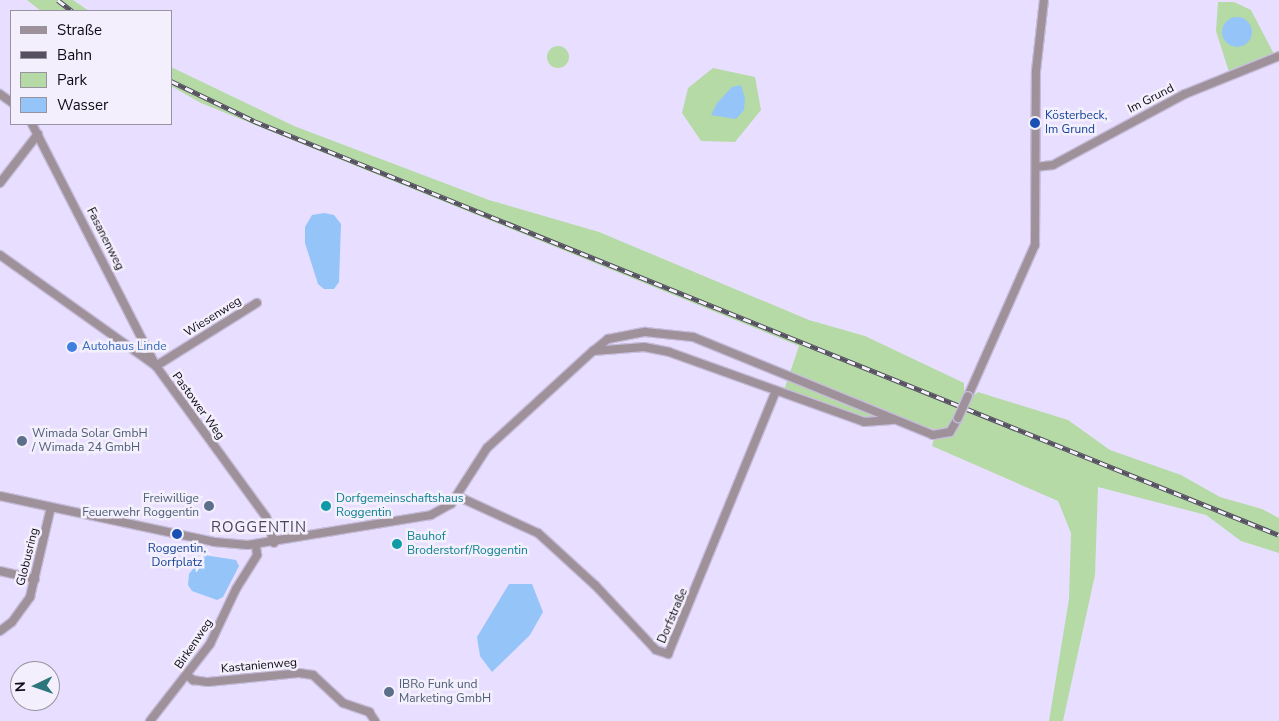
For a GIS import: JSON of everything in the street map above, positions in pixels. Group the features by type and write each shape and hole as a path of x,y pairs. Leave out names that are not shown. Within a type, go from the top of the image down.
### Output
{"street":[{"path":"0,496 214,542 256,546 431,515 451,504 476,461 487,448 593,351 608,339 626,334 664,332 693,336 892,420 933,435 950,432 1036,245 1036,71 1044,0"},
{"name":"Im Grund","path":"1036,167 1053,165 1194,90 1279,56"},
{"name":"Fasanenweg","path":"33,125 156,366"},
{"path":"0,183 38,134"},
{"name":"Pastower Weg","path":"0,255 156,366 266,516 274,543"},
{"name":"Wiesenweg","path":"156,366 256,304"},
{"path":"593,351 644,348 669,352 775,392 864,422 892,420"},
{"name":"Dorfstraße","path":"457,496 538,533 595,585 656,650 668,654 775,392"},
{"name":"Globusring","path":"0,631 22,610 35,579 51,507"},
{"name":"Birkenweg","path":"150,721 187,675 221,624 236,589 257,555 256,546"},
{"path":"0,571 35,579"},
{"name":"Kastanienweg","path":"187,675 193,680 208,682 299,673 313,676 343,703 369,712 375,721"}],"green space":[{"path":"27,0 73,0 88,10 40,10"},
{"path":"1218,2 1234,2 1251,10 1275,56 1229,72 1216,31"},
{"path":"558,46 566,49 569,57 566,65 558,68 550,65 547,57 550,49"},
{"path":"172,67 294,126 489,200 599,232 809,320 865,336 964,383 964,394 972,397 978,392 1068,420 1110,450 1181,475 1220,497 1262,509 1279,518 1279,553 1241,541 1206,515 1098,487 1095,575 1063,721 1049,721 1069,599 1071,533 1058,501 932,446 936,430 881,413 876,421 866,421 783,393 799,346 201,103 172,87"},
{"path":"713,68 755,77 761,110 735,142 701,141 682,113 688,88"}],"water":[{"path":"1237,17 1247,22 1252,32 1247,42 1237,47 1227,42 1222,32 1227,22"},
{"path":"741,85 745,98 744,110 736,119 711,115 717,103 732,87"},
{"path":"324,213 334,215 341,224 339,282 334,289 324,289 318,284 305,243 305,227 312,215"},
{"path":"204,555 236,560 239,566 223,597 217,600 192,591 188,585 189,574"},
{"path":"509,584 532,584 543,612 530,635 492,672 480,656 477,637"}],"railway":[{"path":"58,0 71,10"},
{"path":"172,81 254,121 1279,535"}],"place":[{"name":"Kösterbeck, Im Grund","path":"1035,123"},
{"name":"Autohaus Linde","path":"72,347"},
{"name":"Wimada Solar GmbH / Wimada 24 GmbH","path":"22,441"},
{"name":"Freiwillige Feuerwehr Roggentin","path":"209,506"},
{"name":"Dorfgemeinschaftshaus Roggentin","path":"326,506"},
{"name":"Roggentin, Dorfplatz","path":"177,534"},
{"name":"Bauhof Broderstorf/Roggentin","path":"397,544"},
{"name":"IBRo Funk und Marketing GmbH","path":"389,692"}],"district":[{"name":"ROGGENTIN","path":"259,528"}]}
